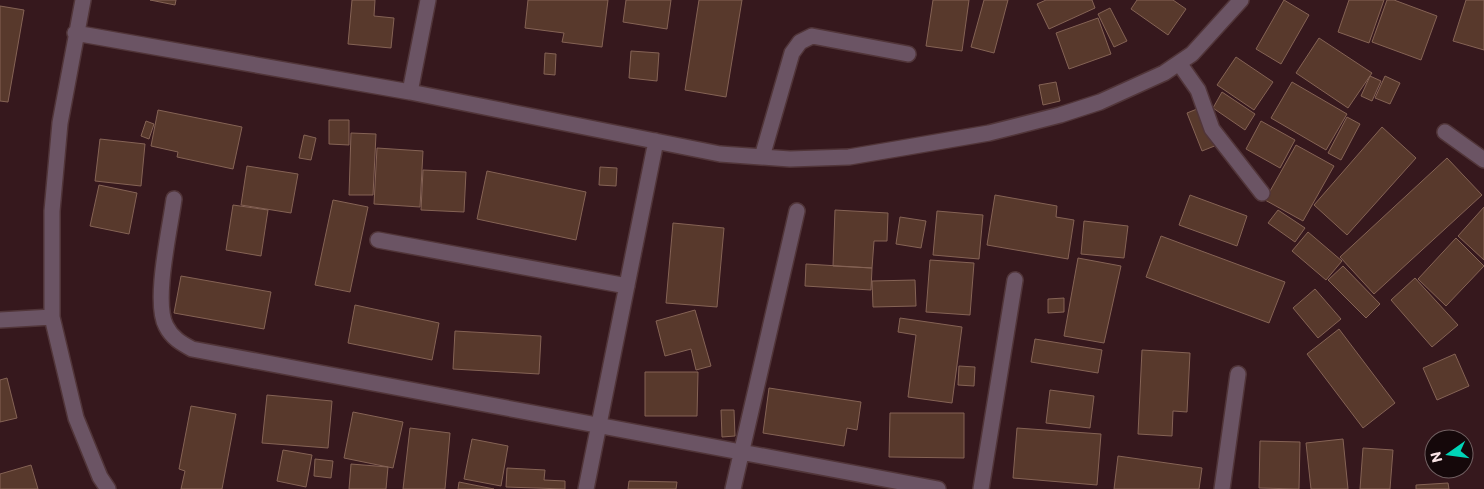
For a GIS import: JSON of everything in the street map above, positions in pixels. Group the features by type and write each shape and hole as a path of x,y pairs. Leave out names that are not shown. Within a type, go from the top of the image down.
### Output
{"street":[{"path":"82,0 60,123 52,212 52,317 76,418 100,476 108,489"},
{"path":"410,92 428,0"},
{"path":"75,33 410,92 720,154 790,159 849,157 989,132 1060,115 1100,102 1164,73 1192,54 1241,0"},
{"path":"762,157 792,53 800,42 812,36 908,54"},
{"path":"1179,62 1198,90 1212,129 1262,192"},
{"path":"1445,132 1484,160"},
{"path":"586,489 656,141"},
{"path":"174,200 159,305 165,326 174,339 192,349 599,427 938,489"},
{"path":"733,489 797,211"},
{"path":"378,240 627,286"},
{"path":"981,489 1016,280"},
{"path":"0,320 52,317"},
{"path":"1222,489 1238,374"}],"building":[{"path":"150,0 176,0 175,5"},
{"path":"352,0 375,0 374,16 394,18 391,48 348,44"},
{"path":"528,0 608,0 602,47 562,42 564,33 525,28"},
{"path":"626,0 671,0 667,29 623,22"},
{"path":"699,0 742,0 726,97 685,90"},
{"path":"933,0 969,0 962,51 926,46"},
{"path":"984,0 1008,0 994,53 971,47"},
{"path":"1046,0 1092,0 1095,8 1049,29 1037,4"},
{"path":"1137,0 1173,0 1186,9 1168,35 1131,9"},
{"path":"1284,0 1309,15 1281,64 1256,49"},
{"path":"1349,0 1384,0 1369,43 1338,32"},
{"path":"1387,0 1394,0 1437,16 1421,60 1372,42"},
{"path":"1466,0 1484,0 1484,50 1453,41"},
{"path":"0,6 24,10 8,102 0,101"},
{"path":"1110,8 1127,41 1114,47 1098,14"},
{"path":"1098,18 1111,54 1069,69 1056,33"},
{"path":"1319,38 1372,73 1348,108 1296,73"},
{"path":"631,51 659,53 657,81 629,78"},
{"path":"545,53 556,54 555,75 544,74"},
{"path":"1236,57 1273,82 1254,110 1217,85"},
{"path":"1370,76 1381,81 1372,101 1361,96"},
{"path":"1385,76 1400,83 1390,104 1375,98"},
{"path":"1056,82 1060,101 1043,105 1039,85"},
{"path":"1292,82 1347,114 1326,150 1271,118"},
{"path":"1222,92 1255,114 1245,130 1213,108"},
{"path":"1202,107 1217,145 1202,151 1187,113"},
{"path":"158,110 242,127 233,169 177,157 178,152 151,146"},
{"path":"1347,117 1360,124 1341,160 1328,153"},
{"path":"329,120 349,120 349,145 329,144"},
{"path":"146,121 154,124 149,139 141,136"},
{"path":"1261,121 1295,140 1280,168 1246,149"},
{"path":"1382,127 1416,158 1347,235 1314,205"},
{"path":"351,133 376,134 373,195 349,195"},
{"path":"304,135 316,138 311,160 299,158"},
{"path":"100,139 145,144 141,186 95,181"},
{"path":"1296,145 1334,166 1303,221 1265,200"},
{"path":"377,148 423,151 420,207 374,204"},
{"path":"1447,158 1482,195 1374,294 1340,257"},
{"path":"247,166 298,174 291,213 241,205"},
{"path":"600,167 617,168 616,186 599,185"},
{"path":"423,170 466,172 464,212 421,210"},
{"path":"487,171 586,192 576,240 477,219"},
{"path":"99,185 137,193 129,234 90,226"},
{"path":"995,195 1057,206 1056,217 1074,220 1068,259 987,245"},
{"path":"1190,195 1247,216 1237,246 1179,225"},
{"path":"333,200 368,207 350,292 315,285"},
{"path":"233,205 268,210 261,256 226,250"},
{"path":"1484,207 1484,260 1458,236"},
{"path":"835,210 888,213 887,241 874,241 872,268 833,266"},
{"path":"1278,210 1305,228 1295,242 1268,223"},
{"path":"937,211 983,215 979,259 933,255"},
{"path":"900,217 926,221 921,248 896,244"},
{"path":"1084,221 1128,226 1124,258 1081,254"},
{"path":"673,223 724,228 717,307 666,303"},
{"path":"1308,232 1342,261 1326,280 1292,251"},
{"path":"1161,236 1285,282 1269,323 1146,277"},
{"path":"1456,238 1484,266 1446,306 1418,279"},
{"path":"1078,258 1121,266 1104,343 1064,336"},
{"path":"930,260 974,263 970,315 926,312"},
{"path":"806,264 872,268 871,290 805,286"},
{"path":"1343,266 1380,304 1366,318 1328,280"},
{"path":"181,276 271,292 264,329 174,313"},
{"path":"1415,278 1458,325 1432,347 1391,300"},
{"path":"915,280 916,306 873,307 872,281"},
{"path":"1315,289 1341,319 1318,338 1293,308"},
{"path":"1064,298 1064,312 1048,313 1048,299"},
{"path":"355,305 439,323 432,360 348,343"},
{"path":"695,310 711,366 696,370 691,349 665,356 656,321"},
{"path":"900,318 962,327 952,403 908,397 916,335 898,332"},
{"path":"1339,329 1395,403 1363,428 1307,354"},
{"path":"455,331 541,336 539,374 453,369"},
{"path":"1035,339 1102,350 1098,373 1031,362"},
{"path":"1142,350 1190,353 1187,412 1173,411 1172,436 1138,434"},
{"path":"1455,354 1469,386 1437,400 1423,368"},
{"path":"959,366 975,367 974,386 958,385"},
{"path":"645,372 698,372 697,416 645,416"},
{"path":"7,378 17,418 0,422 0,380"},
{"path":"769,388 861,402 857,430 847,428 844,446 763,433"},
{"path":"1050,390 1094,396 1090,428 1046,423"},
{"path":"267,395 332,401 328,448 262,443"},
{"path":"191,406 236,414 222,489 181,489 185,471 179,469"},
{"path":"721,410 734,410 735,436 722,437"},
{"path":"353,412 403,422 393,468 344,458"},
{"path":"890,413 964,413 964,458 889,457"},
{"path":"410,428 450,433 445,489 403,489"},
{"path":"1017,428 1101,434 1097,485 1013,478"},
{"path":"472,439 508,446 501,486 464,479"},
{"path":"1343,439 1348,489 1311,489 1306,443"},
{"path":"1260,441 1300,442 1299,489 1259,488"},
{"path":"1363,448 1393,450 1390,489 1360,489"},
{"path":"283,450 312,455 306,487 277,481"},
{"path":"1118,456 1202,468 1199,489 1114,489"},
{"path":"315,459 333,461 331,478 314,476"},
{"path":"351,464 388,467 386,489 349,489"},
{"path":"31,465 38,489 0,489 0,474"},
{"path":"507,468 545,470 544,480 565,481 565,489 506,487"},
{"path":"629,481 677,482 676,489 628,489"},
{"path":"459,482 494,489 458,489"},
{"path":"1448,483 1449,489 1416,489 1416,485"}]}
